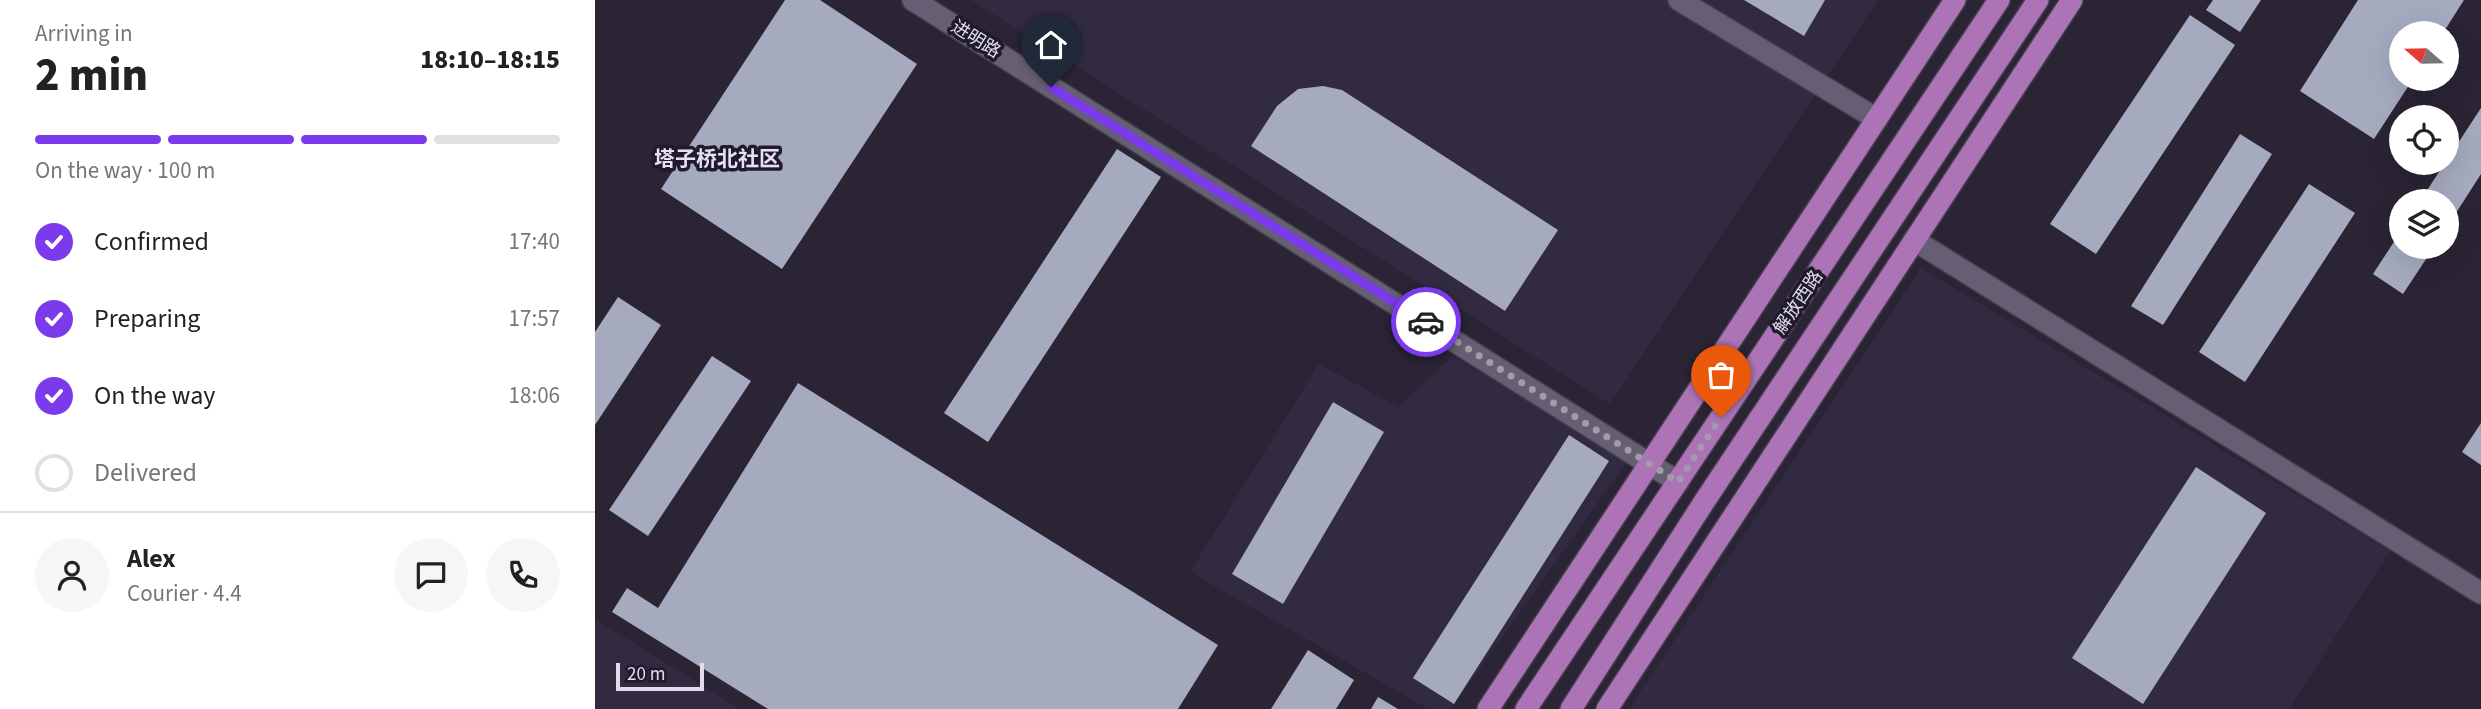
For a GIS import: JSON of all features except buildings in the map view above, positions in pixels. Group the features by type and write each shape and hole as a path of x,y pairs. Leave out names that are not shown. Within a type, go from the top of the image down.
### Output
{"main road":[{"path":"1488,709 1955,0"},
{"name":"解放西路","path":"1526,709 1999,0"},
{"name":"解放西路","path":"1571,709 1704,502 2038,0"},
{"path":"1607,709 2072,0"}],"street":[{"name":"进明路","path":"913,0 1678,482"},
{"path":"1679,0 1877,119"},
{"path":"1914,240 2481,593"}],"shaded area":[{"path":"971,0 1878,0 1610,404"},
{"path":"1921,268 2390,551 2289,709 1629,709"},
{"path":"1452,356 1629,459 1451,709 1428,709 1190,572 1319,364 1399,407"},
{"path":"595,619 740,709 595,709"}],"way so far":[{"path":"1426,322 1678,482 1721,417"}],"district":[{"name":"塔子桥北社区","path":"717,159"}],"route":[{"path":"1051,87 1426,322"}]}
